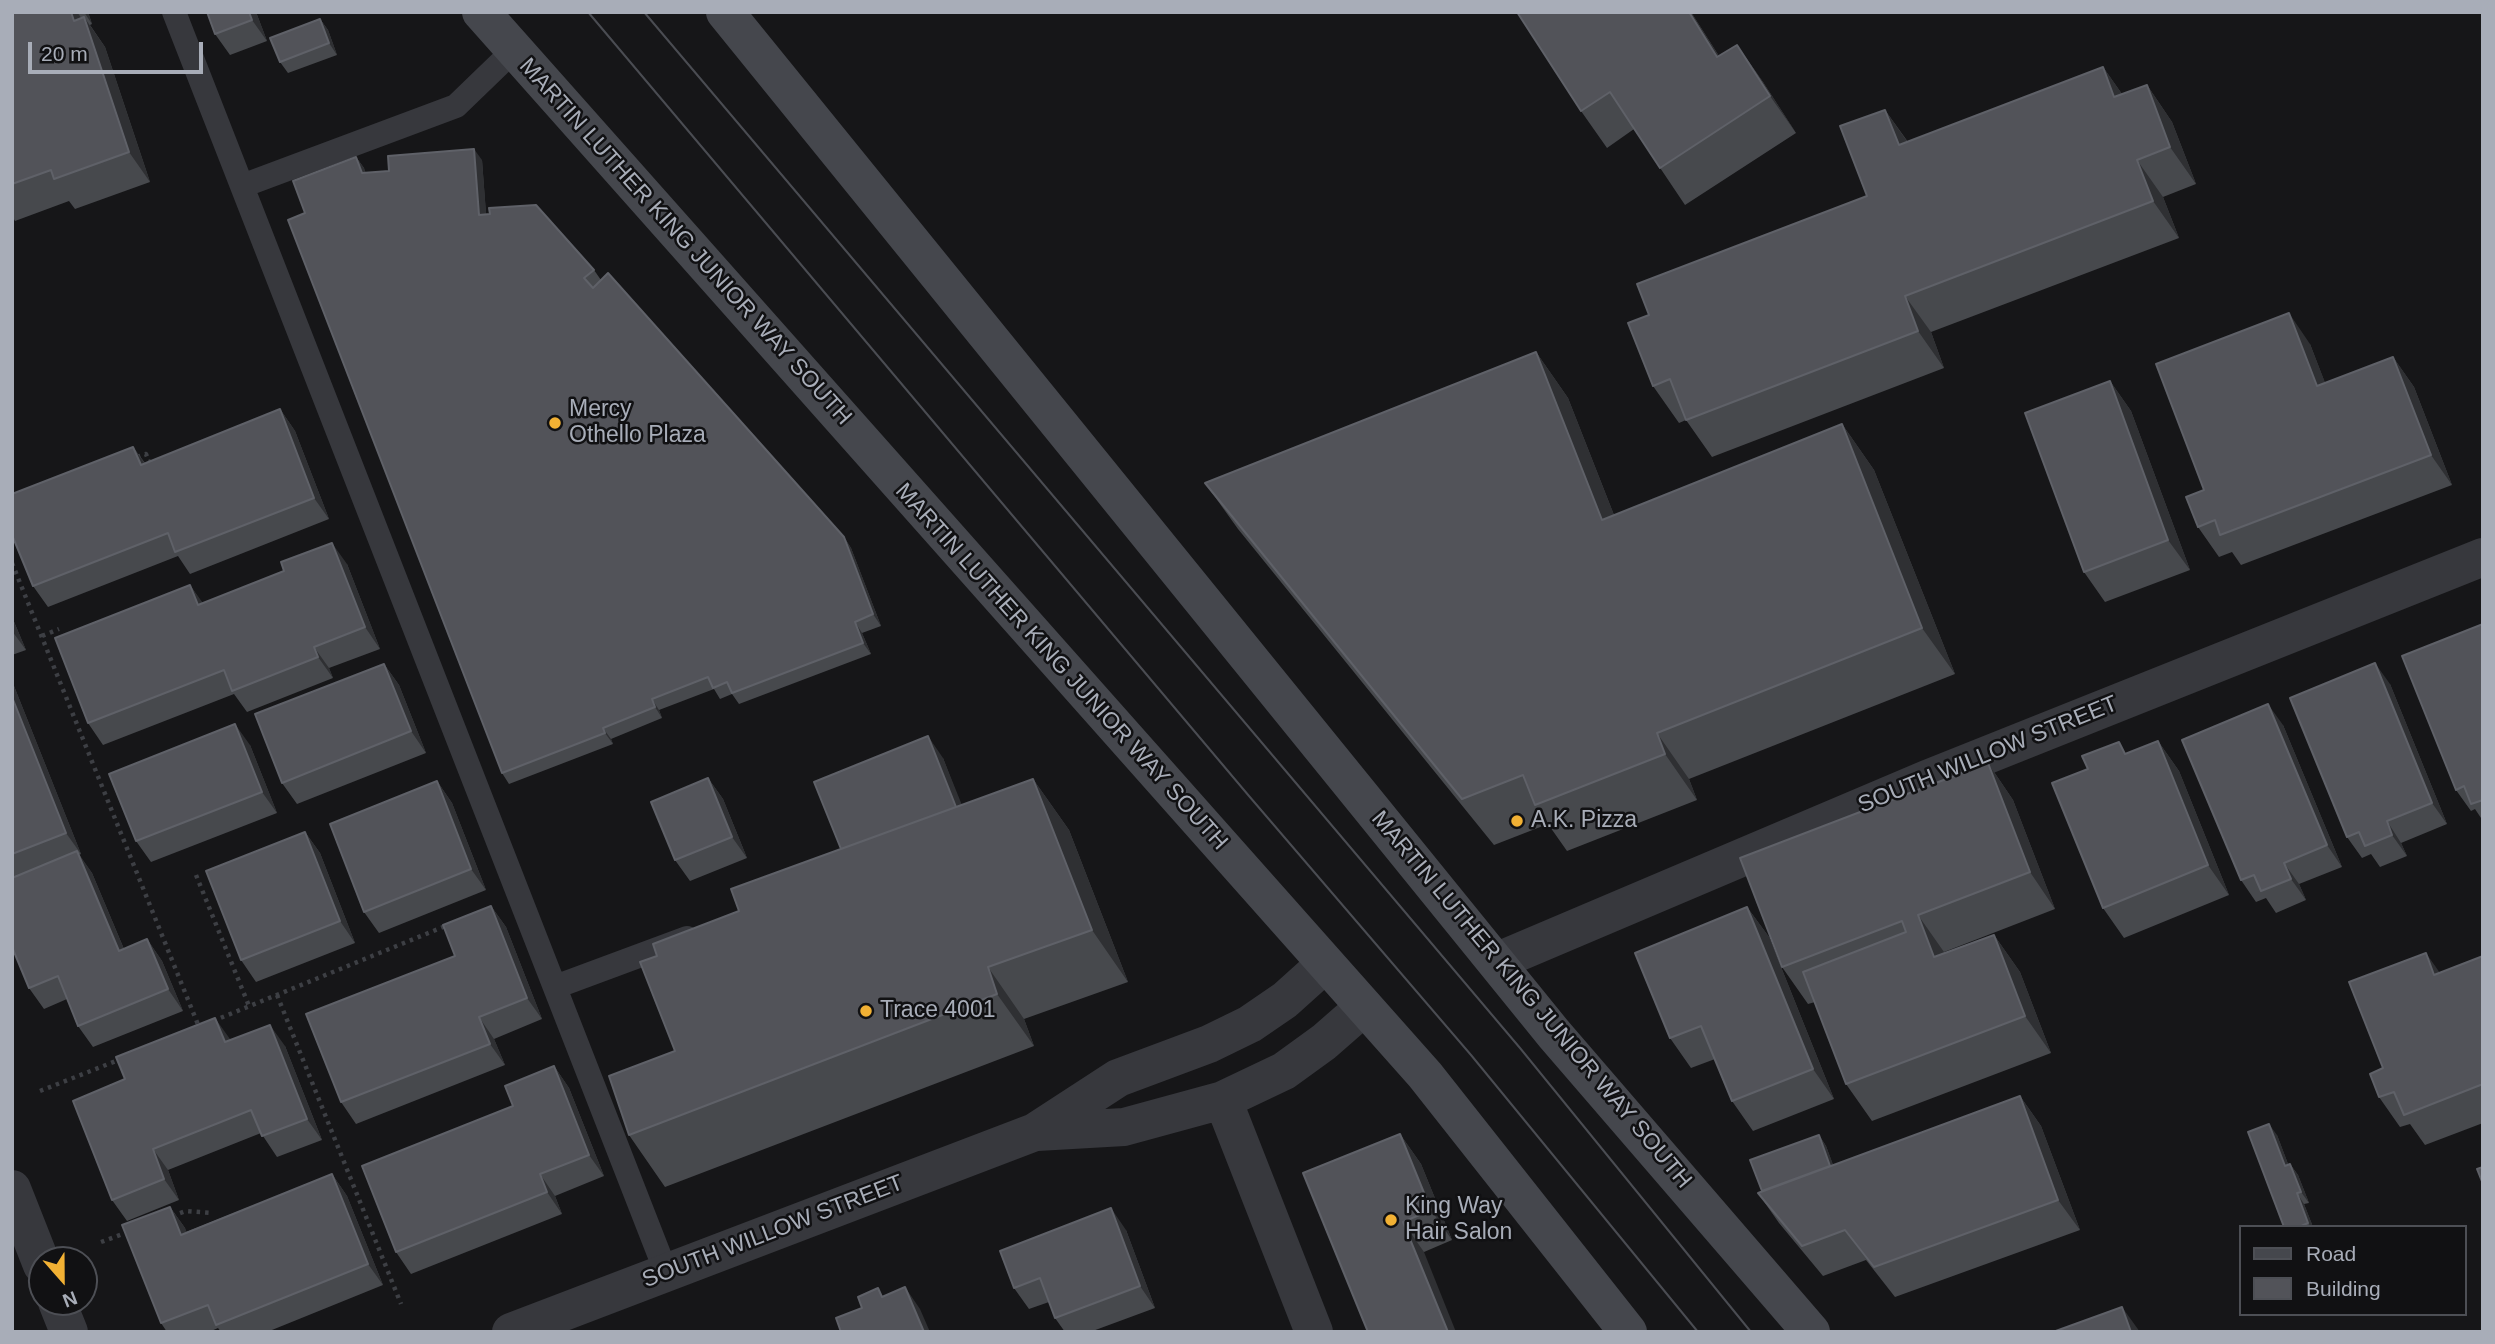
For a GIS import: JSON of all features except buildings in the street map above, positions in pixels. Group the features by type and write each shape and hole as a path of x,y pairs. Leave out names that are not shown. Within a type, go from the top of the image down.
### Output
{"main road":[{"name":"MARTIN LUTHER KING JUNIOR WAY SOUTH","path":"481,12 1425,1075 1628,1332"},
{"name":"MARTIN LUTHER KING JUNIOR WAY SOUTH","path":"725,12 1498,961 1554,1034 1811,1332"}],"street":[{"name":"SOUTH WILLOW STREET","path":"1498,961 1927,779 2483,557"},
{"name":"SOUTH WILLOW STREET","path":"511,1332 1035,1132 1118,1078 1209,1044 1250,1024 1285,1000 1325,964"},
{"name":"SOUTH WILLOW STREET","path":"1035,1132 1124,1126 1223,1100 1284,1071 1324,1042 1364,1006"},
{"path":"1223,1100 1314,1332"},
{"path":"12,1189 34,1246"}],"lane":[{"path":"174,12 666,1272"},
{"path":"242,186 456,106 514,50"},
{"path":"555,987 711,929"}],"path":[{"path":"134,458 146,454 149,462 162,457"},
{"path":"12,563 199,1027"},
{"path":"42,636 60,629"},
{"path":"196,875 249,1006"},
{"path":"187,1032 520,896"},
{"path":"277,995 401,1304"},
{"path":"40,1091 126,1057"},
{"path":"162,1220 186,1211 212,1213"},
{"path":"101,1242 138,1229"}],"tram line":[{"path":"588,12 1471,1055 1698,1332"},
{"path":"644,12 1520,1048 1751,1332"}],"place":[{"name":"Mercy Othello Plaza","path":"555,423"},
{"name":"A.K. Pizza","path":"1517,821"},
{"name":"Trace 4001","path":"866,1011"},
{"name":"King Way Hair Salon","path":"1391,1220"}]}
